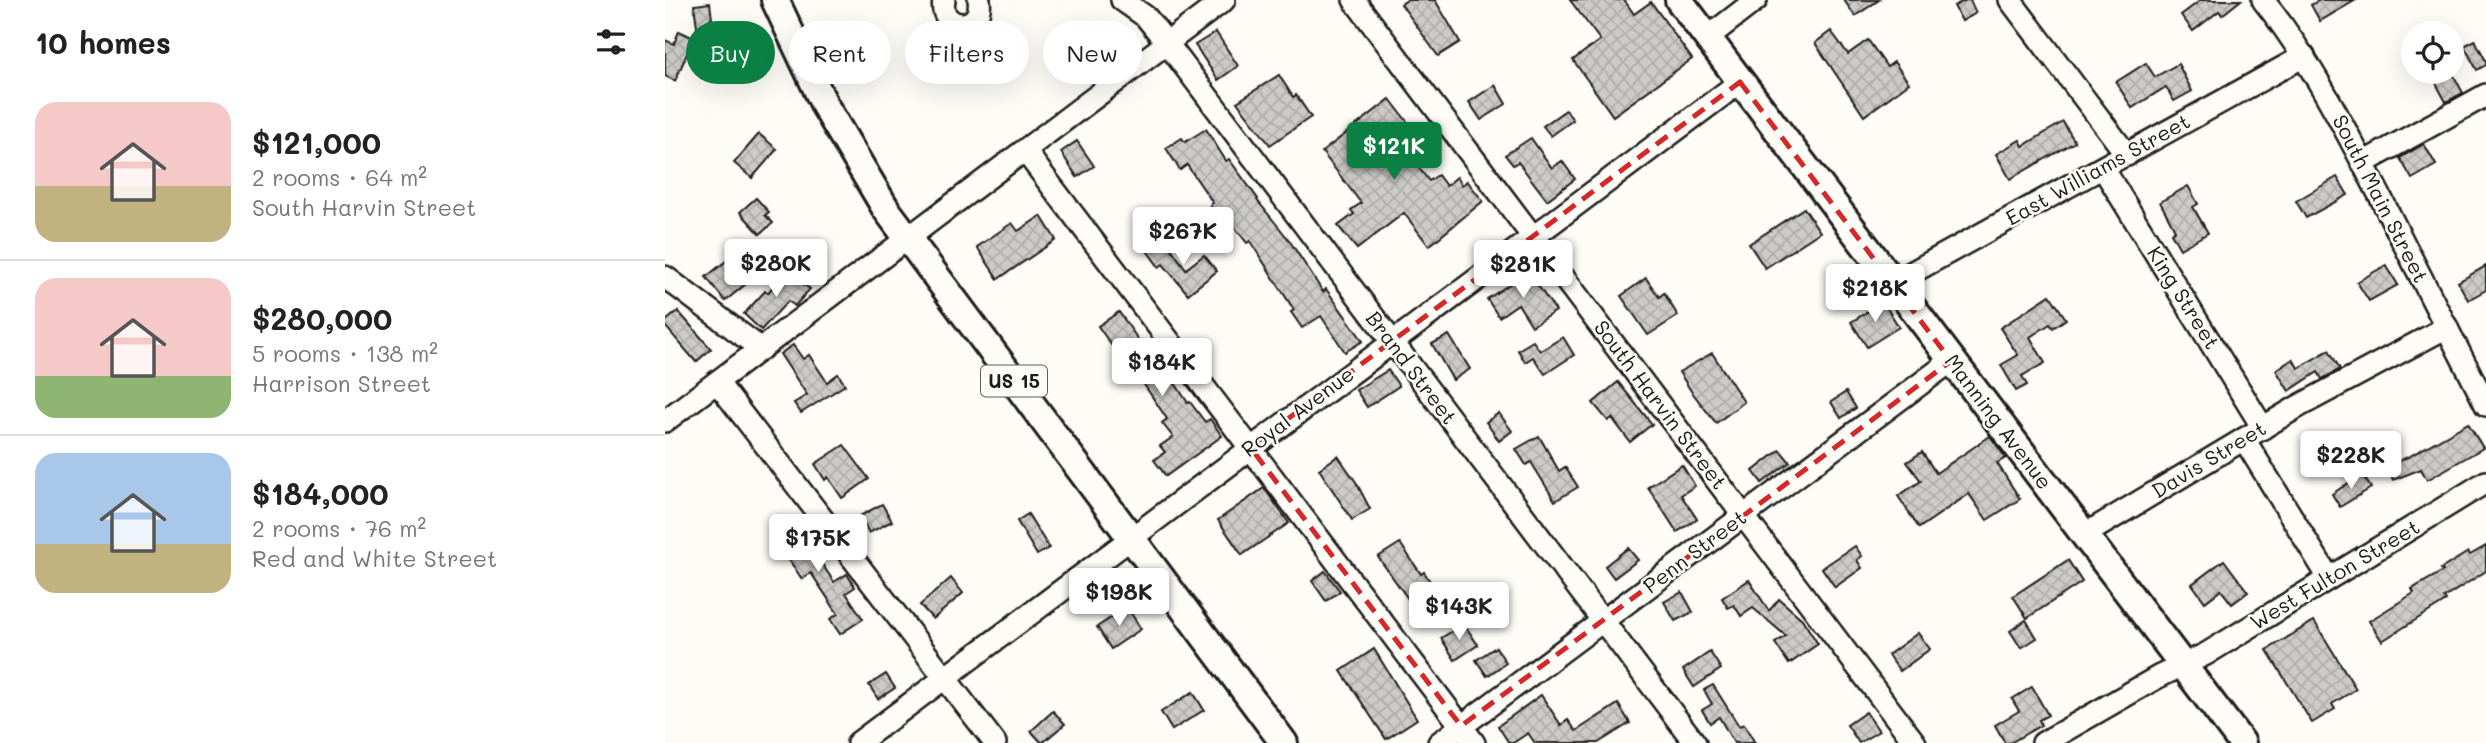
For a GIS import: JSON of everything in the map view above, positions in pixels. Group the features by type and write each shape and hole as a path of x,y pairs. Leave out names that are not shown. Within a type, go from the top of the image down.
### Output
{"main road":[{"name":"US 15","path":"775,0 803,61 854,157 908,238 1284,743"},
{"name":"Manning Avenue","path":"1679,0 2242,743"}],"street":[{"path":"944,0 947,18 960,24 967,24 977,16 979,0"},
{"name":"Brand Street","path":"1122,0 1146,17 1167,43 1695,743"},
{"path":"665,421 1224,0"},
{"name":"South Harvin Street","path":"1354,0 1915,743"},
{"path":"1707,38 1756,0"},
{"path":"2010,0 2127,155"},
{"name":"South Main Street","path":"2263,0 2304,56 2363,163 2486,405"},
{"name":"East Williams Street","path":"1893,283 2304,56"},
{"name":"Royal Avenue","path":"858,743 1740,82"},
{"path":"2363,163 2486,95"},
{"path":"1025,151 1467,735"},
{"name":"King Street","path":"2103,168 2254,434 2329,578"},
{"path":"665,277 761,349"},
{"name":"Davis Street","path":"2084,536 2254,434 2447,327"},
{"name":"Penn Street","path":"1439,743 1467,735 1602,621 1951,360"},
{"path":"717,382 995,743"},
{"name":"West Fulton Street","path":"2043,743 2073,736 2486,482"}],"highlighted area":[{"path":"1740,82 1951,361 1461,726 1250,447"}],"building":[{"path":"1407,0 1435,0 1460,42 1438,56 1401,4"},
{"path":"1570,0 1624,0 1634,14 1651,2 1692,59 1613,116 1573,60 1600,40"},
{"path":"1844,0 1879,0 1855,16"},
{"path":"1970,0 1976,13 1962,21 1954,6"},
{"path":"2201,0 2241,0 2222,15 2219,11 2193,31 2181,15"},
{"path":"2320,0 2356,0 2320,21 2311,5"},
{"path":"710,3 712,19 696,21 694,5"},
{"path":"679,31 686,34 686,56 675,81 665,76 665,40 674,44"},
{"path":"1831,31 1848,54 1868,40 1887,67 1894,62 1909,83 1864,116 1815,43"},
{"path":"1216,32 1238,66 1218,80 1195,45"},
{"path":"2475,40 2486,65 2477,70 2464,46"},
{"path":"2146,63 2155,77 2178,64 2192,91 2174,101 2166,87 2132,108 2116,82"},
{"path":"1279,75 1293,97 1296,95 1311,117 1270,145 1237,102"},
{"path":"2436,84 2458,84 2463,93 2446,102"},
{"path":"1495,85 1506,104 1481,120 1469,102"},
{"path":"1390,99 1409,124 1394,136 1429,181 1438,175 1446,186 1457,177 1462,185 1467,181 1483,201 1429,246 1404,213 1357,249 1338,226 1354,214 1351,210 1361,203 1322,152"},
{"path":"1566,110 1573,120 1551,136 1543,126"},
{"path":"2063,122 2075,142 2010,179 1996,154 2020,140 2023,146"},
{"path":"1206,129 1226,161 1229,159 1289,240 1323,292 1326,289 1363,341 1345,352 1321,316 1302,328 1291,312 1294,310 1250,241 1247,243 1228,219 1222,223 1210,205 1213,203 1187,165 1180,170 1166,148 1182,138 1185,142"},
{"path":"759,134 777,149 752,178 734,163"},
{"path":"1531,138 1552,168 1562,161 1575,179 1547,200 1518,162 1513,165 1505,155"},
{"path":"1077,141 1094,166 1077,177 1061,152"},
{"path":"2424,144 2436,165 2412,179 2400,158"},
{"path":"2337,177 2348,195 2306,218 2296,201"},
{"path":"2188,186 2198,204 2193,207 2208,233 2180,249 2171,233 2175,230 2160,202"},
{"path":"756,198 769,212 765,215 773,223 760,234 740,212"},
{"path":"1804,208 1820,232 1765,268 1749,244"},
{"path":"1041,216 1056,240 998,279 977,247 1012,223 1018,231"},
{"path":"1165,240 1186,269 1204,255 1217,271 1188,294 1163,264 1159,267 1148,252"},
{"path":"748,241 756,254 735,268 747,283 725,301 706,277 736,253 734,250"},
{"path":"2386,265 2398,285 2369,301 2357,282"},
{"path":"2486,266 2486,290 2468,300 2458,282"},
{"path":"784,270 810,289 795,306 788,301 761,330 744,314 765,291 768,293"},
{"path":"1528,272 1556,311 1532,326 1518,304 1499,317 1487,299"},
{"path":"1646,278 1659,297 1664,293 1678,316 1648,335 1621,296"},
{"path":"2050,295 2066,319 2053,328 2050,324 2030,337 2045,363 2022,376 2027,385 2016,391 2001,365 2018,355 2000,328"},
{"path":"1883,302 1899,327 1867,347 1851,322"},
{"path":"678,311 711,349 696,362 665,326 665,322"},
{"path":"1119,312 1146,351 1152,348 1165,372 1167,371 1188,403 1190,402 1205,422 1210,419 1222,436 1166,476 1154,460 1165,452 1160,446 1173,437 1162,423 1167,419 1139,377 1134,380 1116,348 1114,349 1098,326"},
{"path":"1449,335 1470,369 1453,380 1432,344"},
{"path":"1563,337 1574,355 1545,374 1533,357 1525,362 1518,350 1533,341 1540,351"},
{"path":"793,345 803,359 809,355 827,382 838,374 845,385 801,413 794,403 807,395 780,354"},
{"path":"2329,350 2340,369 2322,379 2318,372 2289,391 2276,370 2293,359 2298,368"},
{"path":"1712,353 1744,402 1716,423 1679,372"},
{"path":"1388,370 1399,386 1367,407 1356,390"},
{"path":"1618,382 1652,424 1630,442 1612,418 1608,421 1593,403"},
{"path":"1846,392 1856,408 1841,418 1831,402"},
{"path":"1499,413 1512,431 1499,441 1486,422"},
{"path":"2468,423 2483,448 2427,480 2421,469 2393,480 2387,466"},
{"path":"1539,436 1559,471 1565,467 1578,487 1555,501 1531,462 1526,465 1516,449"},
{"path":"1990,436 2006,458 1997,463 2020,499 1987,520 1969,494 1919,528 1898,496 1921,481 1907,462 1922,452 1936,473"},
{"path":"844,445 869,479 842,498 828,477 825,480 815,464"},
{"path":"1780,450 1790,462 1762,483 1753,471"},
{"path":"1338,456 1370,509 1352,520 1319,469"},
{"path":"1682,465 1695,486 1681,495 1697,519 1677,532 1648,487"},
{"path":"2362,474 2371,488 2340,507 2332,494"},
{"path":"1264,488 1289,523 1242,555 1218,520"},
{"path":"882,504 892,521 869,533 860,516"},
{"path":"1028,514 1049,548 1037,555 1017,521"},
{"path":"794,518 834,582 847,574 855,587 846,593 863,619 840,634 830,619 838,614 811,573 802,579 772,535"},
{"path":"1400,543 1436,591 1414,607 1378,557"},
{"path":"1855,546 1862,556 1857,560 1862,568 1835,587 1822,568"},
{"path":"2486,546 2486,571 2444,598 2446,601 2382,641 2369,621 2414,593 2412,589 2443,571 2441,569 2468,552 2470,555"},
{"path":"1628,548 1638,560 1614,578 1605,566"},
{"path":"2068,560 2082,582 2027,618 2013,596"},
{"path":"2224,560 2248,592 2232,604 2221,590 2205,602 2192,584"},
{"path":"1325,571 1340,591 1326,601 1312,581"},
{"path":"951,578 963,593 933,619 920,605"},
{"path":"1749,580 1769,611 1779,599 1802,619 1818,644 1789,664 1775,643 1786,636 1753,608 1741,616 1734,605 1728,608 1722,598"},
{"path":"1682,592 1693,612 1675,621 1664,602"},
{"path":"1127,607 1141,629 1111,649 1097,627"},
{"path":"2026,620 2037,638 2021,648 2010,631"},
{"path":"2314,621 2356,689 2332,704 2335,709 2312,723 2267,650"},
{"path":"1464,624 1478,645 1455,660 1441,638"},
{"path":"1918,633 1930,649 1900,671 1888,655"},
{"path":"1496,647 1506,663 1487,676 1476,660"},
{"path":"1374,649 1417,719 1386,739 1341,671"},
{"path":"1710,652 1721,669 1694,687 1683,670"},
{"path":"886,674 895,688 878,699 869,685"},
{"path":"1713,685 1739,726 1744,724 1755,743 1734,743 1719,717 1710,723 1702,710 1712,704 1704,690"},
{"path":"2032,687 2048,715 2039,720 2041,725 2010,743 2005,743 1995,725 2019,711 2012,699"},
{"path":"1193,692 1204,710 1172,730 1161,712"},
{"path":"1541,695 1561,725 1568,720 1576,731 1618,704 1630,723 1598,743 1535,743 1528,733 1509,743 1498,726"},
{"path":"1053,711 1065,724 1042,743 1031,731"},
{"path":"1866,712 1879,731 1859,743 1847,725"}]}
